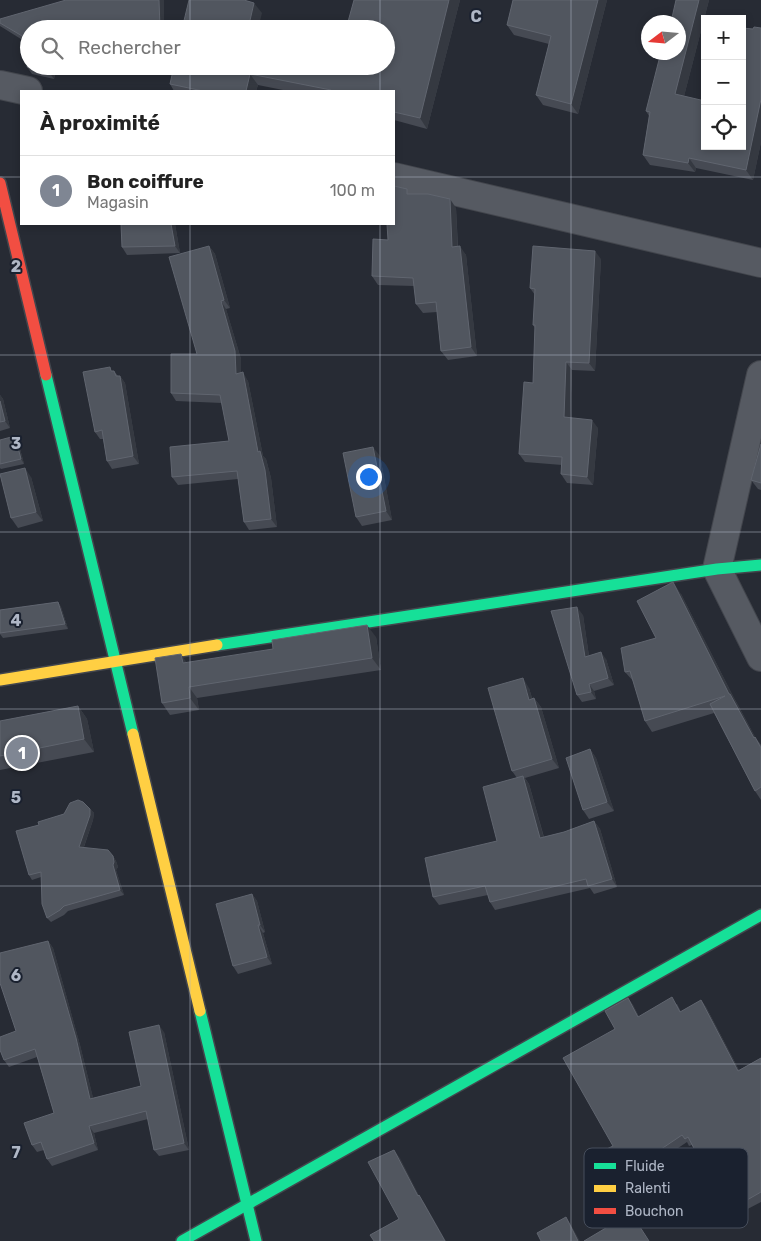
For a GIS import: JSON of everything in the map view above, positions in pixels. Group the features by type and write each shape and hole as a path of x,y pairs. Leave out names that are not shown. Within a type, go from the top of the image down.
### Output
{"street":[{"path":"0,85 23,90"},
{"path":"395,177 761,263"},
{"path":"0,183 256,1241"},
{"path":"761,375 717,569 761,657"},
{"path":"0,680 717,569 761,565"},
{"path":"182,1241 761,915"}],"building":[{"path":"66,0 159,0 160,20 20,20 20,35 0,23 0,19"},
{"path":"189,0 244,0 254,3 250,20 184,20"},
{"path":"354,0 449,0 420,118 395,112 395,90 331,90 255,75 395,75 395,20 348,20"},
{"path":"513,0 598,0 571,104 536,95 551,36 507,25"},
{"path":"676,0 699,0 686,51 686,15 673,15"},
{"path":"746,28 761,28 761,99 746,170 689,158 688,163 643,155 650,112 646,111 659,60 684,60 675,94 701,100 701,150 746,150"},
{"path":"172,75 250,75 246,90 198,90 170,84"},
{"path":"395,186 407,189 407,194 428,194 450,199 452,247 460,246 471,347 441,351 436,302 416,304 413,278 372,276 373,239 388,240 387,225 395,225"},
{"path":"121,225 171,225 175,246 122,247"},
{"path":"209,246 224,300 221,301 235,351 236,374 243,372 258,452 260,451 265,470 271,519 244,522 237,471 172,477 170,447 229,441 220,395 171,393 171,354 197,354 169,257"},
{"path":"533,246 595,251 589,363 566,362 564,417 592,420 587,477 561,474 562,457 519,454 524,382 533,383 535,289 530,288"},
{"path":"110,367 116,376 120,376 133,456 107,461 102,430 95,432 83,372"},
{"path":"0,401 5,421 0,422"},
{"path":"15,436 21,459 0,464 0,440"},
{"path":"761,444 761,483 751,480"},
{"path":"373,447 386,511 356,517 343,453"},
{"path":"25,468 36,512 11,518 0,474"},
{"path":"673,582 729,694 761,748 761,787 755,791 710,704 725,696 645,721 630,671 625,672 621,648 656,638 637,601"},
{"path":"58,602 65,624 0,633 0,610"},
{"path":"577,607 585,657 601,652 608,678 589,684 591,692 577,695 551,611"},
{"path":"367,625 372,658 189,687 190,698 162,703 155,658 181,654 183,663 273,649 272,640"},
{"path":"523,678 529,700 534,698 552,759 512,771 488,688"},
{"path":"78,706 84,739 0,756 0,721"},
{"path":"590,749 607,802 583,810 566,758"},
{"path":"523,776 540,838 594,821 612,879 588,886 586,879 490,902 485,886 433,897 425,858 497,841 483,787"},
{"path":"78,800 90,809 90,815 79,847 108,850 113,856 113,865 120,890 64,906 47,918 42,904 41,872 29,875 16,831 39,825 38,822 64,814 70,803"},
{"path":"252,894 267,957 233,966 216,904"},
{"path":"48,941 76,1038 90,1099 141,1086 129,1032 159,1025 184,1143 154,1150 146,1111 89,1126 94,1143 47,1159 41,1142 32,1145 24,1123 54,1113 35,1049 4,1060 0,1050 0,1037 16,1031 0,983 0,953"},
{"path":"672,997 680,1012 701,1000 738,1071 761,1058 761,1192 748,1199 748,1148 694,1148 688,1137 685,1139 682,1135 663,1148 609,1148 613,1146 563,1058 615,1029 605,1011 628,998 638,1017"},
{"path":"394,1150 418,1196 445,1241 374,1241 370,1235 399,1219 368,1162"},
{"path":"566,1217 578,1241 541,1241 537,1233"},
{"path":"606,1228 641,1228 649,1241 584,1241"}],"traffic: fast":[{"path":"46,375 133,734"},
{"path":"217,645 717,569 761,565"},
{"path":"182,1241 761,915"},
{"path":"200,1011 256,1241"}],"traffic: slow":[{"path":"0,680 217,645"},
{"path":"133,734 200,1011"}],"traffic: jam":[{"path":"0,183 46,375"}],"place":[{"name":"Bon coiffure","path":"22,753"}]}
